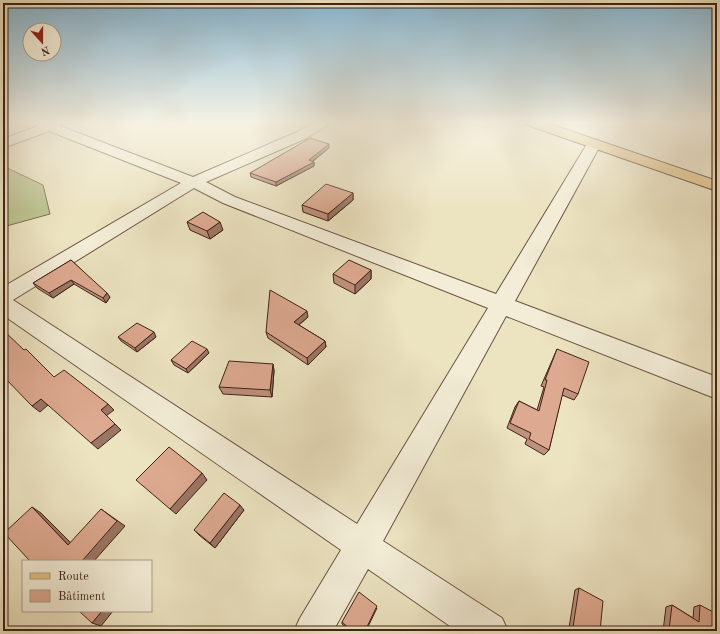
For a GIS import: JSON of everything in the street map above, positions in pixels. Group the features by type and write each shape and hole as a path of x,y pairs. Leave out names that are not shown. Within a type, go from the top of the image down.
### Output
{"main road":[{"path":"616,152 717,186"}],"street":[{"path":"117,152 193,182 229,200 717,388"},
{"path":"3,297 193,182 264,152"},
{"path":"313,631 590,152"},
{"path":"3,304 489,631"}],"green space":[{"path":"3,166 43,185 50,214 3,227"}],"building":[{"path":"287,152 320,152 309,160 314,162 276,182 250,173"},
{"path":"326,184 353,193 328,214 302,205"},
{"path":"203,212 220,222 207,231 187,222"},
{"path":"71,260 107,293 103,298 71,280 49,293 33,283"},
{"path":"349,260 371,270 355,285 333,274"},
{"path":"270,290 307,311 294,322 325,341 307,358 266,332"},
{"path":"137,323 154,332 135,348 118,337"},
{"path":"3,330 24,350 26,349 54,377 64,370 108,404 101,410 115,424 91,443 41,399 32,406 3,376"},
{"path":"192,341 207,349 186,369 171,360"},
{"path":"557,349 589,362 578,394 564,388 549,450 529,439 531,433 510,423 519,401 539,411 547,380 545,380"},
{"path":"229,361 273,364 270,390 219,387"},
{"path":"169,447 202,473 170,509 136,480"},
{"path":"224,493 240,505 210,543 194,530"},
{"path":"32,507 68,545 101,509 117,521 83,560 29,560 4,533"},
{"path":"579,588 603,601 600,631 580,631 573,627"},
{"path":"359,592 377,606 365,631 352,631 342,622"},
{"path":"672,605 699,622 700,605 717,614 717,631 669,630"},
{"path":"80,612 101,612 92,623"}]}
